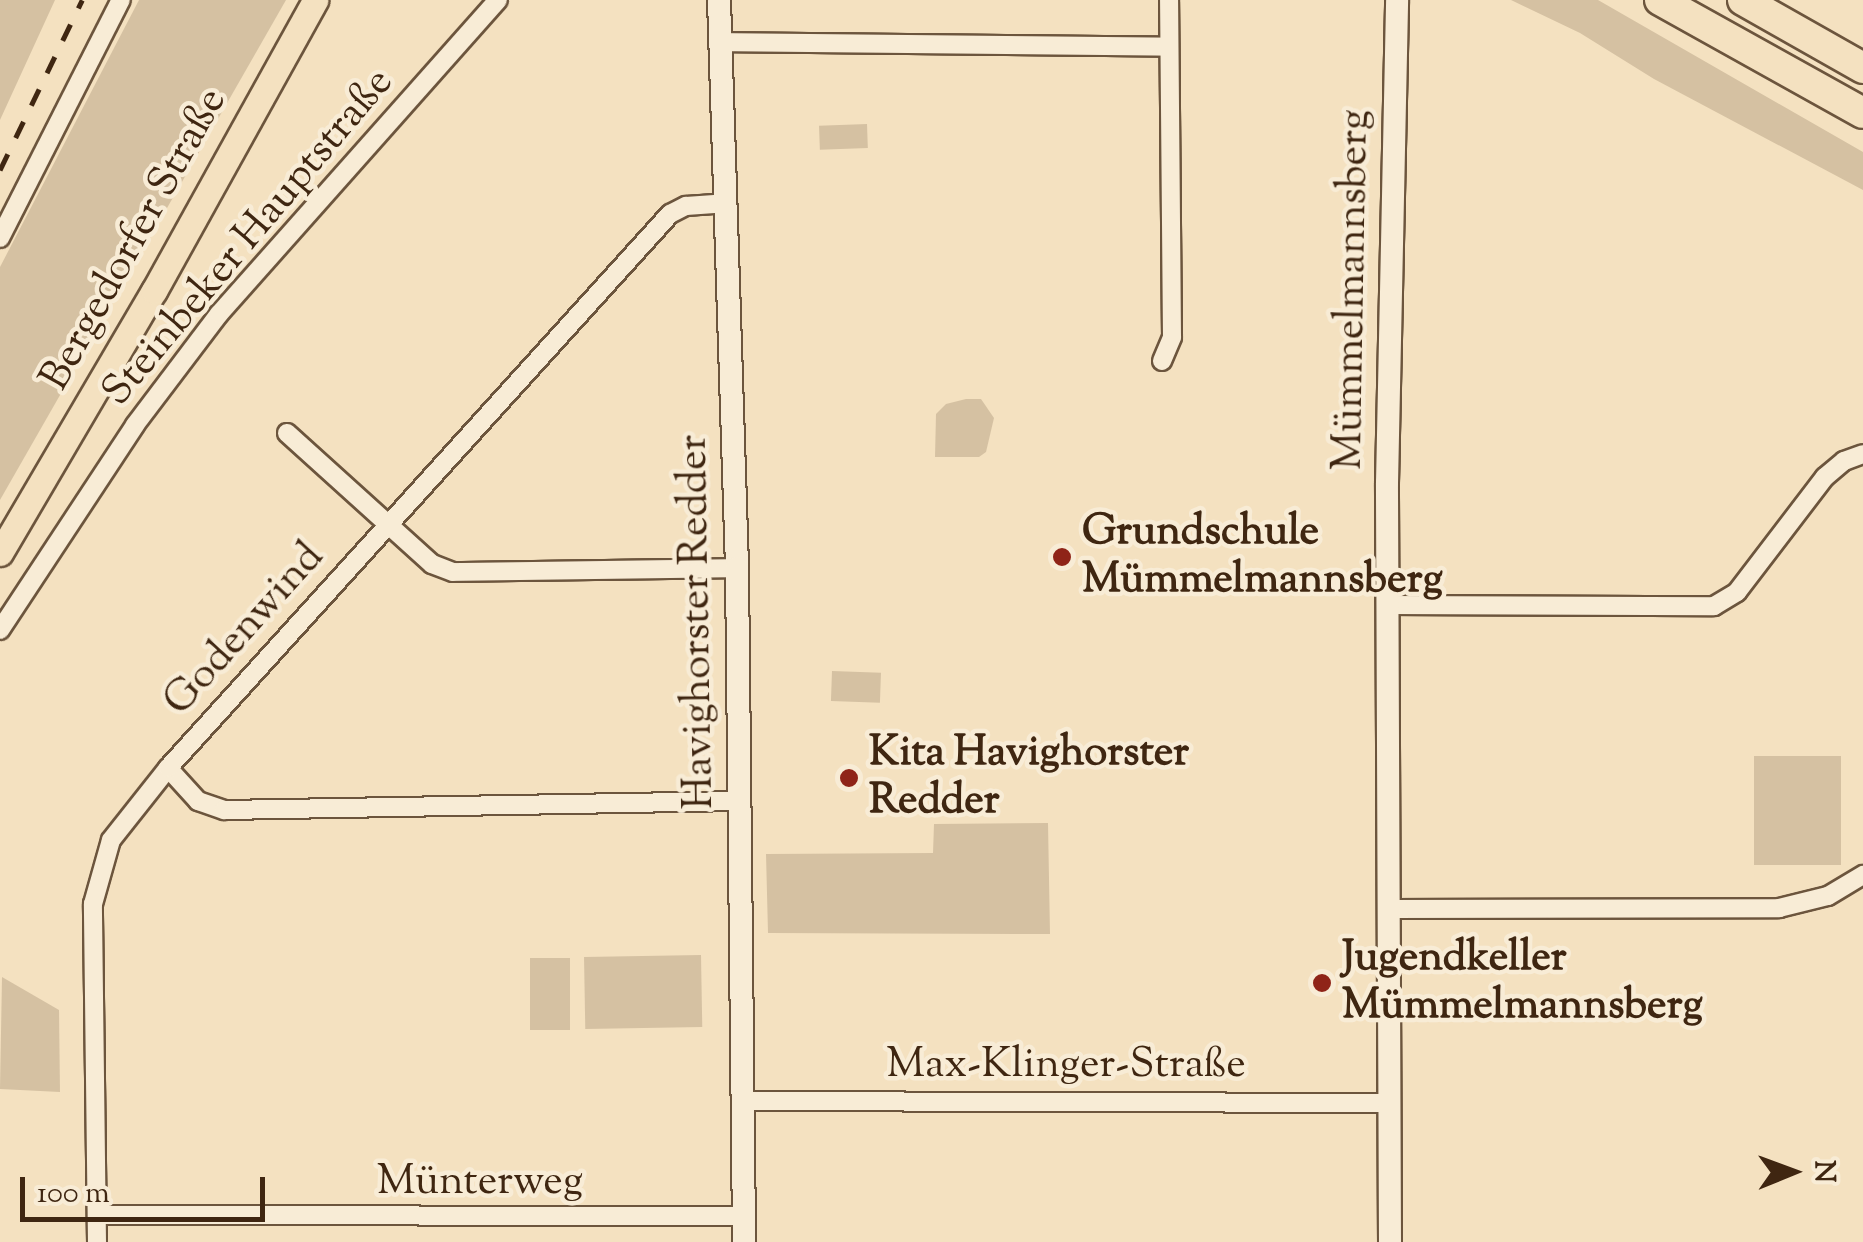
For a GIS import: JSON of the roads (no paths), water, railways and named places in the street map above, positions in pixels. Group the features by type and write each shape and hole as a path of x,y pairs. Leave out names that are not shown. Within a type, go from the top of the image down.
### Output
{"highway":[{"path":"1660,0 1863,113"},
{"path":"1742,0 1863,68"}],"main road":[{"name":"Bergedorfer Straße","path":"0,553 154,292 313,6"}],"street":[{"path":"0,238 121,0"},
{"name":"Steinbeker Hauptstraße","path":"0,630 134,425 201,336 498,0"},
{"name":"Havighorster Redder","path":"719,0 737,568 744,1242"},
{"path":"1162,361 1172,336 1169,0"},
{"name":"Mümmelmannsberg","path":"1390,1242 1388,350 1397,0"},
{"path":"720,42 1169,47"},
{"name":"Godenwind","path":"97,1242 95,887 112,840 168,768 670,214 686,206 725,203"},
{"path":"287,432 432,564 453,572 737,568"},
{"path":"1389,606 1714,606 1737,592 1824,477 1844,461 1863,454"},
{"path":"168,768 198,801 224,810 739,800"},
{"path":"1390,910 1778,908 1828,896 1863,875"},
{"name":"Max-Klinger-Straße","path":"744,1101 1388,1103"},
{"name":"Münterweg","path":"97,1216 744,1216"}],"railway":[{"path":"0,170 82,0"}],"place":[{"name":"Grundschule Mümmelmannsberg","path":"1062,557"},
{"name":"Kita Havighorster Redder","path":"849,778"},
{"name":"Jugendkeller Mümmelmannsberg","path":"1322,983"}]}
